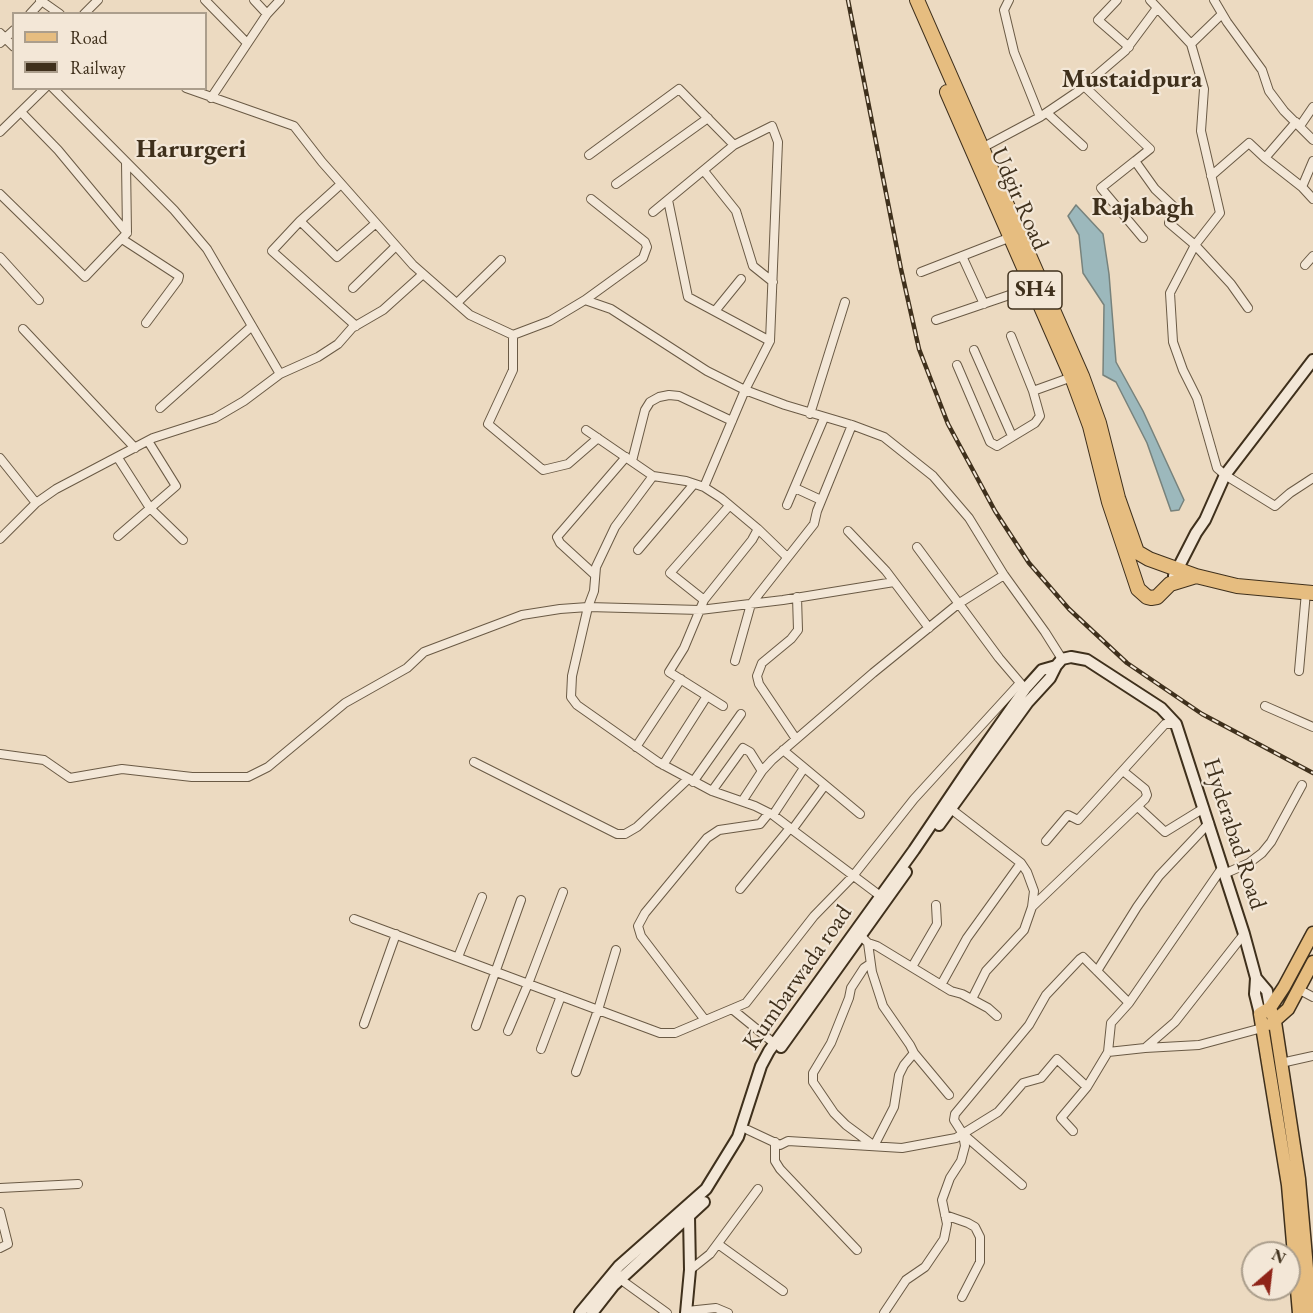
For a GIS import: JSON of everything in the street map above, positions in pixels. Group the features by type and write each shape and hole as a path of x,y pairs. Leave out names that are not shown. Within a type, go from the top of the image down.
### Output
{"highway":[{"name":"Udgir Road","path":"906,0 978,149 1082,376 1099,423 1118,498 1134,547 1142,556 1178,569"},
{"name":"Udgir Road","path":"917,0 1011,237 1072,377 1090,426 1109,502 1138,589 1143,595 1151,598 1156,597 1170,584"},
{"path":"1178,569 1237,586 1309,593"},
{"path":"1170,584 1196,576"}],"main road":[{"path":"1265,1011 1284,987 1313,933"},
{"path":"1262,1028 1275,1022 1288,1009 1313,962"},
{"name":"Hyderabad Road","path":"1265,1011 1275,1022 1299,1179 1311,1313"},
{"name":"Hyderabad Road","path":"1265,1011 1262,1028 1288,1185 1299,1313"}],"street":[{"path":"86,12 98,0"},
{"path":"205,0 247,43"},
{"path":"254,0 267,14"},
{"path":"211,98 267,14 280,0"},
{"path":"1009,0 1004,10 1014,52 1044,115 1083,146"},
{"path":"1117,0 1098,20 1129,46"},
{"path":"1150,0 1191,44 1204,89 1201,131 1220,213 1195,245 1170,293 1173,342 1183,370 1197,398 1217,468 1275,506 1313,478"},
{"path":"1214,0 1222,15 1262,70 1269,91 1313,140"},
{"path":"40,1 57,12"},
{"path":"978,149 1044,115 1084,86 1129,46 1157,8"},
{"path":"1191,44 1222,15"},
{"path":"1084,86 1150,148 1101,188 1143,238"},
{"path":"589,155 679,88 735,145"},
{"path":"0,132 43,90"},
{"path":"55,90 174,210 207,249 280,374"},
{"path":"191,90 294,126 341,184 423,274 471,315 513,335 550,321 585,300 643,258 647,248 645,242 591,199"},
{"path":"1264,158 1313,107"},
{"path":"21,112 58,150 125,236 179,276 146,323"},
{"path":"616,184 708,118"},
{"path":"653,212 735,145 772,126 778,142 770,341 745,390 704,487"},
{"path":"1211,176 1249,143 1313,199"},
{"path":"1135,161 1155,189 1174,207 1168,223 1195,245 1231,284 1248,308"},
{"path":"1302,187 1313,161"},
{"path":"0,194 84,277 125,236 126,162"},
{"path":"704,171 736,211 753,266 772,282"},
{"path":"341,184 300,221 272,251 356,326"},
{"path":"668,200 688,297 770,341"},
{"path":"300,221 338,257 376,223"},
{"path":"921,272 1011,237"},
{"path":"353,288 396,246"},
{"path":"962,256 984,304"},
{"path":"1305,265 1313,256"},
{"path":"0,257 39,300"},
{"path":"457,303 501,260"},
{"path":"0,539 36,503 56,489 148,441 215,418 244,401 280,374 318,357 338,344 356,326 383,310 423,274"},
{"path":"715,311 741,279"},
{"path":"936,320 1033,287"},
{"path":"585,300 611,309 707,371 745,390 810,414 852,425 884,437 933,476 969,518 1004,575 1045,632 1059,663"},
{"path":"810,414 845,302"},
{"path":"160,408 252,326"},
{"path":"23,329 135,448"},
{"path":"513,335 513,370 488,424 543,470 568,464 598,438"},
{"path":"957,365 992,445 997,446 1035,423 1040,416 1033,391 1011,336"},
{"path":"974,350 1012,436"},
{"path":"1170,584 1205,520 1225,475 1313,360"},
{"path":"1033,391 1072,377"},
{"path":"595,575 560,543 557,537 629,459 645,410 650,402 659,397 679,396 732,421"},
{"path":"787,505 824,418"},
{"path":"735,661 751,604 814,524 821,500 852,425"},
{"path":"586,430 653,476 704,487 721,498 788,557"},
{"path":"118,536 176,486 148,441"},
{"path":"0,458 36,503"},
{"path":"118,458 150,508 183,540"},
{"path":"653,476 615,527 596,567 594,591 572,676 571,697 577,705 663,765 712,791 744,800 771,814 884,898"},
{"path":"638,550 694,484"},
{"path":"795,488 821,500"},
{"path":"704,600 670,573 729,506"},
{"path":"723,706 669,672 684,648 704,600 752,540 758,529"},
{"path":"848,531 894,582 929,628"},
{"path":"354,919 665,1034 675,1033 746,1003 814,916 854,876 914,799 1023,686 958,604 917,547"},
{"path":"744,800 762,771 783,750 958,604 1004,575"},
{"path":"0,754 44,760 70,778 122,769 192,777 253,776 273,764 345,703 407,668 424,652 522,615 588,607 700,610 894,582"},
{"path":"1299,671 1309,593"},
{"path":"796,739 759,684 757,676 762,663 791,639 798,630 797,597"},
{"name":"Hyderabad Road","path":"1059,663 1071,657 1087,660 1161,708 1176,724 1244,933 1256,978 1267,991 1265,1011"},
{"name":"Kumbarwada road","path":"592,1313 620,1279 704,1202 720,1181 748,1130 768,1065 865,940 884,898 1023,686 1042,670 1059,663"},
{"name":"Kumbarwada road","path":"580,1313 619,1266 698,1197 714,1178 738,1137 763,1061 1059,663"},
{"path":"636,747 681,679"},
{"path":"663,765 707,696"},
{"path":"1265,706 1312,725"},
{"path":"474,762 617,834 631,832 691,781 741,714"},
{"path":"1046,841 1068,815 1077,820 1166,724 1176,724"},
{"path":"712,791 743,748 748,749 762,771"},
{"path":"783,750 860,814"},
{"path":"705,1020 640,936 639,926 645,913 707,838 719,830 760,824 771,814 804,768"},
{"path":"1032,907 1138,807 1147,795 1145,789 1123,771"},
{"path":"740,888 825,785"},
{"path":"1073,1131 1061,1118 1087,1087 1108,1052 1111,1023 1129,1003 1223,871 1249,863 1271,842 1302,785"},
{"path":"1138,807 1166,832 1204,808"},
{"path":"951,809 1021,863 1034,891 1032,907 1024,930 986,971 972,999"},
{"path":"1097,971 1159,876 1209,823"},
{"path":"941,985 967,938 1021,863"},
{"path":"508,1031 563,892"},
{"path":"458,957 482,897"},
{"path":"476,1026 521,900"},
{"path":"912,968 937,924 936,905"},
{"path":"1144,1048 1175,1022 1244,933"},
{"path":"364,1024 396,934"},
{"path":"865,940 883,1006 914,1053 949,1095"},
{"path":"865,940 941,985 988,1008 997,1016"},
{"path":"576,1072 616,950"},
{"path":"1022,1185 963,1134 954,1120 955,1114 1029,1025 1046,995 1083,957 1129,1003"},
{"path":"870,964 864,968 851,988 831,1043 813,1073 813,1082 834,1113 874,1146"},
{"path":"1299,989 1313,997"},
{"path":"541,1049 561,996"},
{"path":"732,1009 775,1044"},
{"path":"1108,1052 1199,1045 1262,1028"},
{"path":"874,1146 894,1107 899,1075 914,1053"},
{"path":"1281,1063 1313,1056"},
{"path":"748,1130 780,1144 788,1141 902,1148 956,1138 963,1134 998,1112 1023,1083 1041,1078 1057,1059 1087,1087"},
{"path":"884,1313 906,1280 925,1267 945,1239 947,1229 942,1200 950,1178 961,1161 965,1146 963,1134"},
{"path":"774,1142 775,1161 780,1169 857,1250"},
{"path":"0,1188 78,1184"},
{"path":"690,1270 708,1257 758,1189"},
{"path":"0,1212 8,1244 0,1248"},
{"path":"945,1215 975,1227 980,1237 980,1262 962,1297"},
{"path":"688,1216 690,1270 686,1312 716,1308 728,1313"},
{"path":"718,1244 783,1291"},
{"path":"620,1279 667,1313"}],"water":[{"path":"1076,205 1103,234 1109,274 1116,362 1143,411 1184,500 1179,510 1171,511 1147,443 1116,382 1103,375 1104,305 1083,273 1079,235 1068,216"}],"railway":[{"path":"848,0 919,349 948,424 995,511 1029,563 1069,609 1127,663 1202,714 1313,773"}],"district":[{"name":"Mustaidpura","path":"1132,80"},
{"name":"Harurgeri","path":"191,150"},
{"name":"Rajabagh","path":"1143,208"}]}
